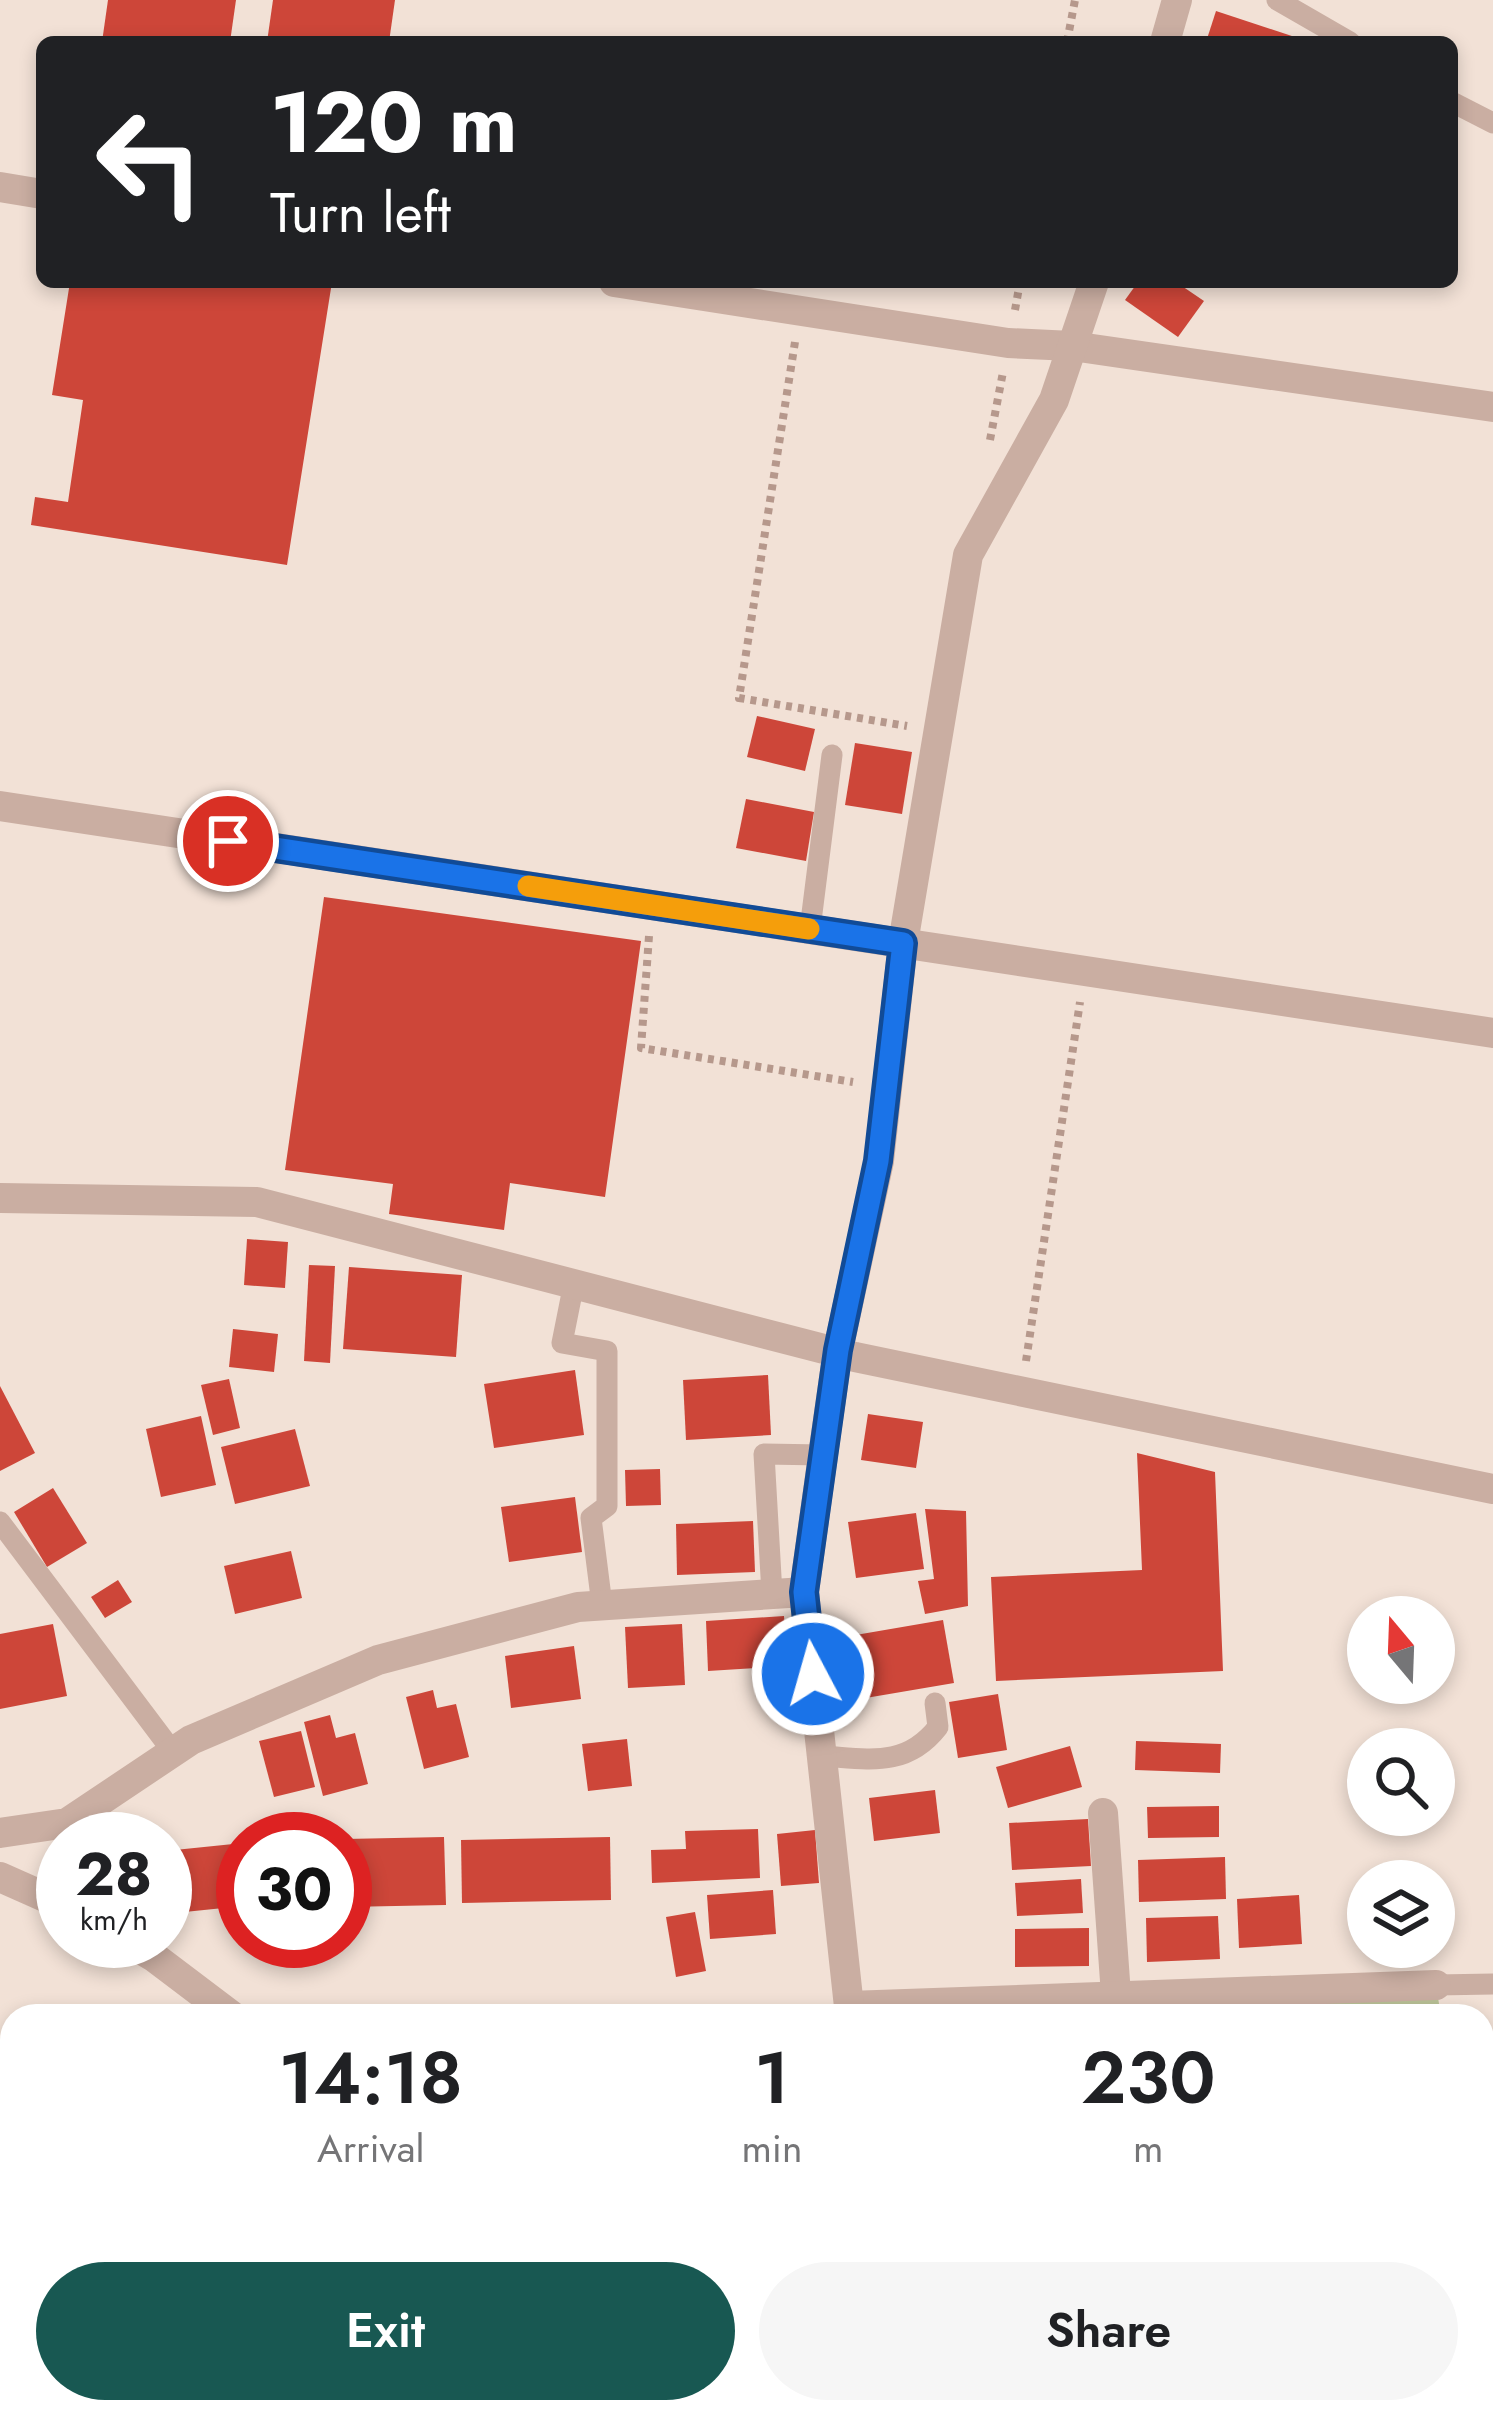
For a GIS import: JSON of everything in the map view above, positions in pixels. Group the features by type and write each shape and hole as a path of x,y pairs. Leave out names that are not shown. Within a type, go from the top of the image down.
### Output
{"street":[{"path":"1167,36 1177,0"},
{"path":"0,187 36,193"},
{"path":"652,288 1008,343 1072,346 1493,407"},
{"path":"848,2004 804,1592 823,1455 838,1350 878,1161 903,943 968,555 1054,400 1092,288"},
{"path":"0,806 1493,1033"},
{"path":"0,1198 257,1202 855,1357 1493,1489"},
{"path":"0,1833 67,1823 191,1740 378,1660 578,1606 804,1592"},
{"path":"1097,2002 1103,1813"},
{"path":"0,1877 36,1893"},
{"path":"169,1968 216,2004"},
{"path":"1042,2004 1436,1984"}],"lane":[{"path":"1277,0 1340,36"},
{"path":"1458,105 1493,123"},
{"path":"810,929 832,755"},
{"path":"574,1283 562,1343 607,1351 607,1507 591,1518 602,1605"},
{"path":"772,1594 764,1454 823,1455"},
{"path":"0,1522 173,1752"},
{"path":"822,1756 883,1760 922,1748 938,1727 935,1703"},
{"path":"1436,1984 1493,1984"}],"path":[{"path":"1067,36 1075,0"},
{"path":"800,311 739,698 938,731"},
{"path":"652,905 641,1048 887,1088"},
{"path":"1021,1391 1084,971"}],"green space":[{"path":"1436,1985 1439,2004 1269,2004 1268,1990"}],"building":[{"path":"108,0 236,0 231,36 103,36"},
{"path":"273,0 395,0 390,36 268,36"},
{"path":"1216,11 1292,36 1208,36"},
{"path":"69,288 331,288 287,565 31,525 35,497 68,502 83,400 52,395"},
{"path":"1134,288 1185,288 1204,301 1178,337 1125,300"},
{"path":"757,716 815,729 805,771 747,757"},
{"path":"855,743 912,752 902,814 845,805"},
{"path":"746,799 814,812 806,861 736,848"},
{"path":"324,897 641,941 605,1197 510,1183 504,1230 389,1214 393,1184 285,1170"},
{"path":"247,1239 288,1242 285,1288 244,1285"},
{"path":"309,1265 335,1266 330,1363 304,1361"},
{"path":"349,1267 462,1275 456,1357 343,1349"},
{"path":"233,1329 278,1334 274,1372 229,1367"},
{"path":"575,1370 584,1435 494,1448 484,1384"},
{"path":"768,1375 771,1435 686,1440 683,1380"},
{"path":"229,1379 240,1428 213,1435 201,1385"},
{"path":"0,1386 35,1453 0,1471"},
{"path":"868,1414 923,1422 916,1468 861,1460"},
{"path":"201,1416 216,1485 161,1497 146,1429"},
{"path":"295,1429 310,1486 235,1504 221,1447"},
{"path":"1137,1453 1215,1472 1223,1671 996,1681 991,1577 1142,1570"},
{"path":"660,1469 661,1505 626,1506 625,1470"},
{"path":"53,1488 87,1543 47,1567 14,1512"},
{"path":"575,1497 582,1552 509,1562 501,1507"},
{"path":"925,1509 966,1511 968,1606 925,1614 918,1581 934,1579"},
{"path":"916,1513 924,1569 856,1578 848,1522"},
{"path":"753,1521 755,1572 677,1575 676,1524"},
{"path":"291,1551 302,1598 235,1614 224,1566"},
{"path":"118,1580 132,1602 105,1618 91,1597"},
{"path":"784,1616 787,1666 708,1671 706,1621"},
{"path":"943,1620 954,1683 854,1700 844,1637"},
{"path":"53,1624 67,1696 0,1709 0,1634"},
{"path":"682,1624 685,1685 628,1688 625,1627"},
{"path":"574,1646 581,1699 511,1708 505,1656"},
{"path":"433,1690 437,1708 456,1704 469,1757 424,1769 406,1697"},
{"path":"998,1694 1007,1750 958,1758 949,1702"},
{"path":"330,1715 336,1738 355,1733 368,1784 323,1796 304,1722"},
{"path":"301,1731 315,1787 274,1797 259,1741"},
{"path":"627,1739 632,1786 588,1791 582,1744"},
{"path":"1136,1741 1221,1744 1220,1773 1135,1770"},
{"path":"1070,1746 1082,1787 1008,1808 996,1767"},
{"path":"935,1790 940,1833 874,1841 869,1798"},
{"path":"1219,1806 1219,1837 1148,1838 1147,1807"},
{"path":"1088,1819 1091,1866 1012,1870 1009,1823"},
{"path":"758,1829 760,1878 652,1883 651,1850 686,1849 685,1831"},
{"path":"815,1830 819,1883 781,1886 777,1834"},
{"path":"444,1837 446,1905 372,1906 372,1838"},
{"path":"610,1837 611,1900 462,1903 461,1840"},
{"path":"216,1846 216,1909 192,1911 192,1848"},
{"path":"1225,1857 1226,1899 1139,1902 1138,1860"},
{"path":"1081,1879 1083,1913 1017,1916 1015,1883"},
{"path":"773,1890 776,1934 710,1939 707,1895"},
{"path":"1299,1895 1302,1944 1239,1948 1237,1899"},
{"path":"695,1912 706,1971 676,1977 666,1917"},
{"path":"1218,1916 1220,1959 1147,1962 1146,1918"},
{"path":"1089,1928 1089,1966 1015,1967 1015,1929"}],"slow traffic":[{"path":"528,886 809,929"}],"route":[{"path":"228,841 903,943 878,1161 838,1350 804,1592 813,1674"}]}
